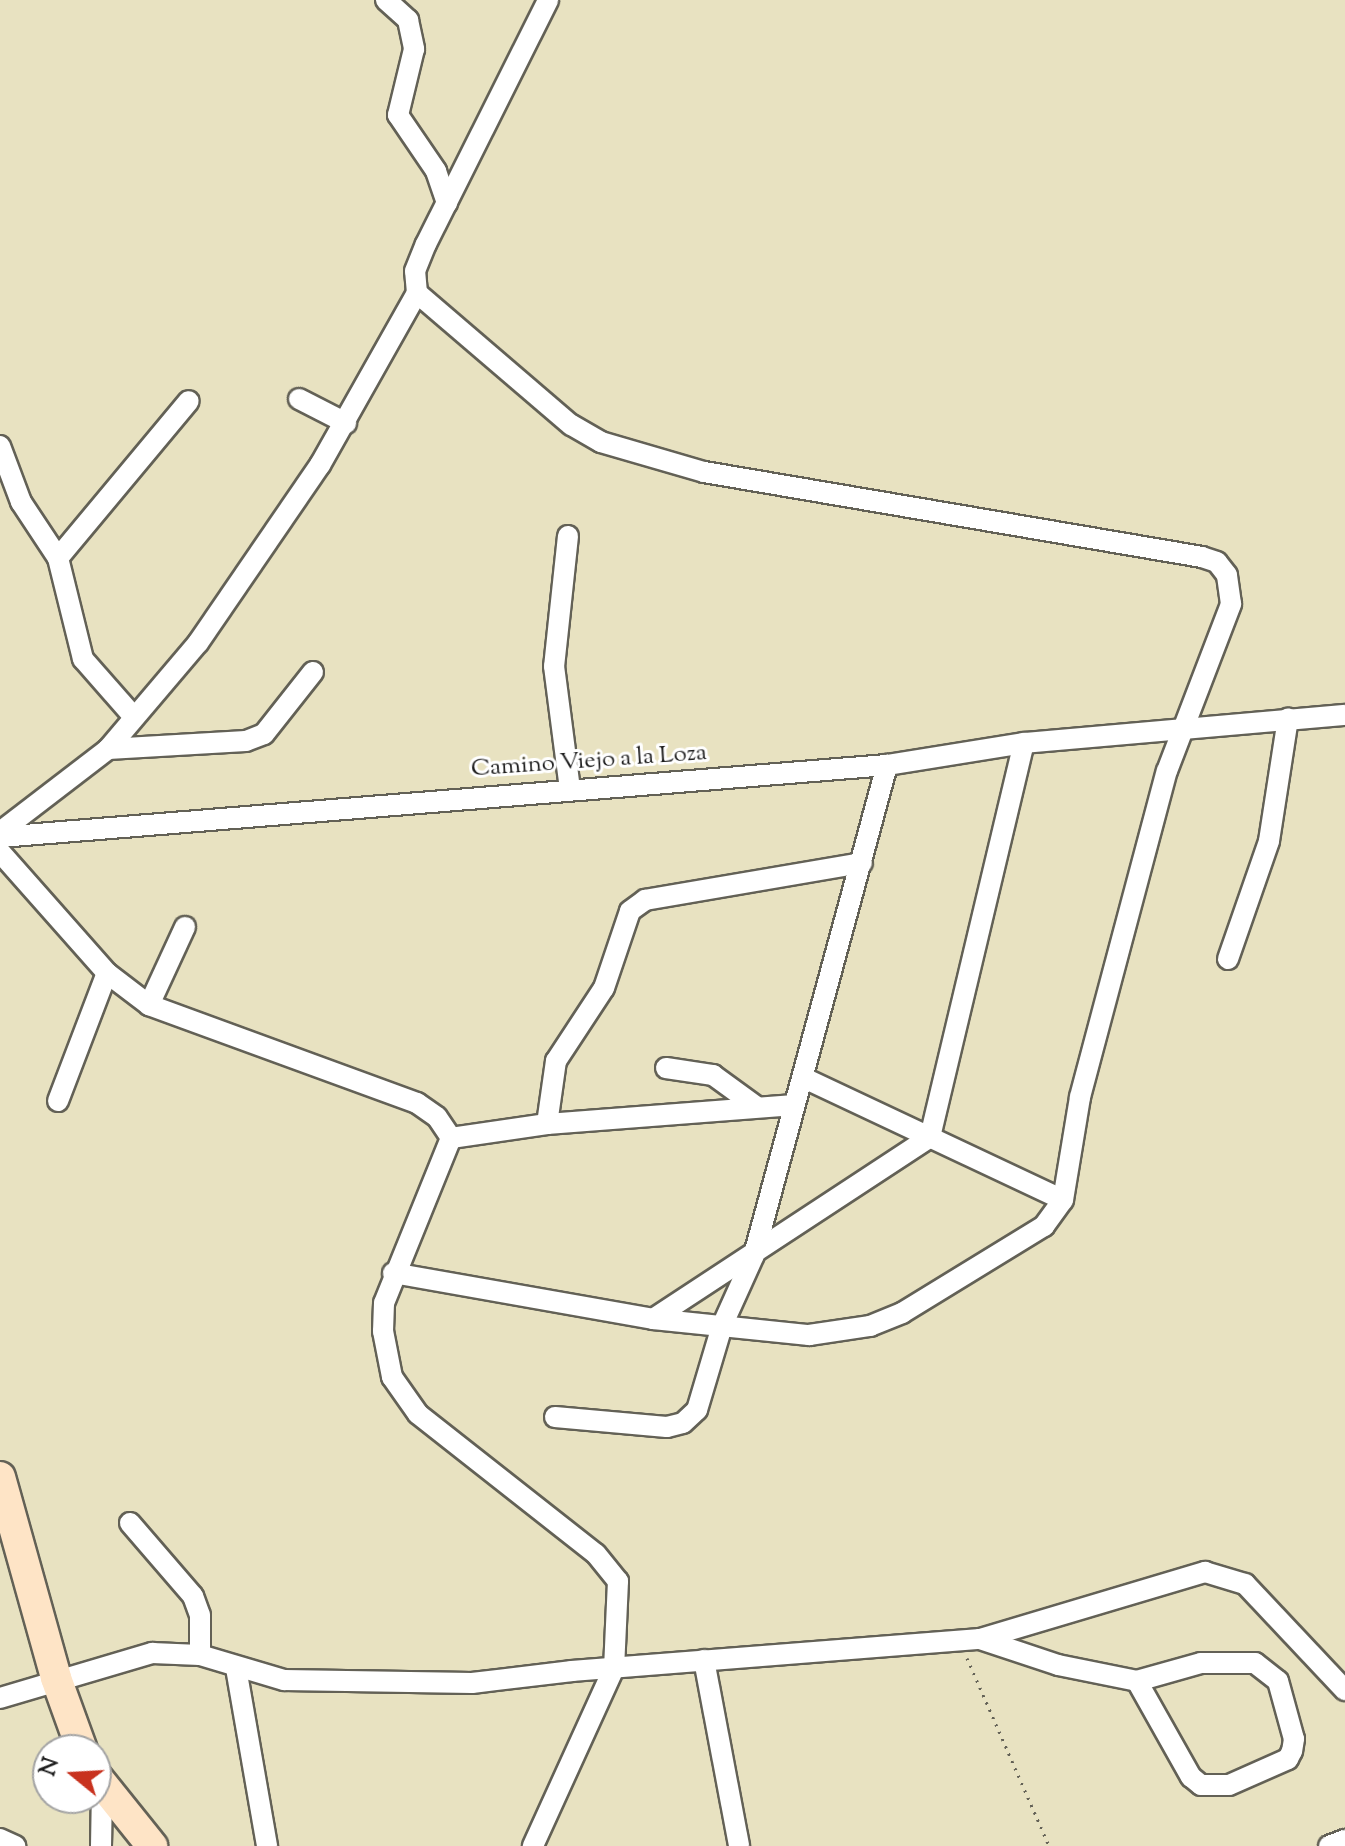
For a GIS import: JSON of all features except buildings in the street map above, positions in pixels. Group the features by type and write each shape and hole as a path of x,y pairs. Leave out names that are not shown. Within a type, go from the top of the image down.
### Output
{"street":[{"path":"386,0 412,28 414,49 398,109 400,120 436,171 447,203"},
{"path":"0,835 108,749 219,615 346,423 417,293 417,263 548,0"},
{"path":"393,1273 653,1319 809,1335 870,1326 902,1313 1044,1226 1063,1200 1080,1097 1115,956 1181,731 1231,604 1227,575 1217,562 704,472 624,450 571,425 417,293"},
{"path":"299,399 346,423"},
{"path":"58,558 189,401"},
{"path":"0,446 21,502 58,558 83,659 133,716"},
{"path":"568,536 554,666 570,789"},
{"path":"108,749 246,741 273,725 313,672"},
{"name":"Camino Viejo a la Loza","path":"0,835 887,765 1024,743 1345,715"},
{"path":"1228,959 1269,841 1288,718"},
{"path":"653,1319 930,1137 1024,743"},
{"path":"555,1417 667,1427 683,1423 697,1410 722,1326 754,1255 887,765"},
{"path":"0,852 107,973 149,1005 417,1103 437,1117 451,1138"},
{"path":"547,1124 556,1061 604,988 630,911 645,900 862,863"},
{"path":"149,1005 185,927"},
{"path":"58,1101 107,973"},
{"path":"666,1068 713,1075 757,1107"},
{"path":"804,1078 1063,1200"},
{"path":"451,1138 547,1124 794,1105"},
{"path":"451,1138 393,1273 383,1331 392,1377 418,1414 613,1571 620,1607 614,1668 533,1846"},
{"path":"0,1477 56,1678 76,1734"},
{"path":"130,1523 193,1596 200,1615 200,1655"},
{"path":"0,1698 56,1678 152,1653 200,1655 284,1680 472,1683 704,1660 833,1654 980,1639 1189,1576 1217,1573 1245,1584 1345,1690"},
{"path":"980,1639 1058,1665 1137,1681 1201,1663 1255,1663 1278,1681 1294,1739 1292,1751 1288,1759 1229,1785 1201,1785 1191,1777 1137,1681"},
{"path":"704,1660 739,1846"},
{"path":"236,1668 267,1846"},
{"path":"112,1797 152,1846"},
{"path":"100,1814 101,1846"},
{"path":"0,1839 15,1846"},
{"path":"1329,1846 1345,1840"}],"path":[{"path":"959,1640 1049,1846"}]}
